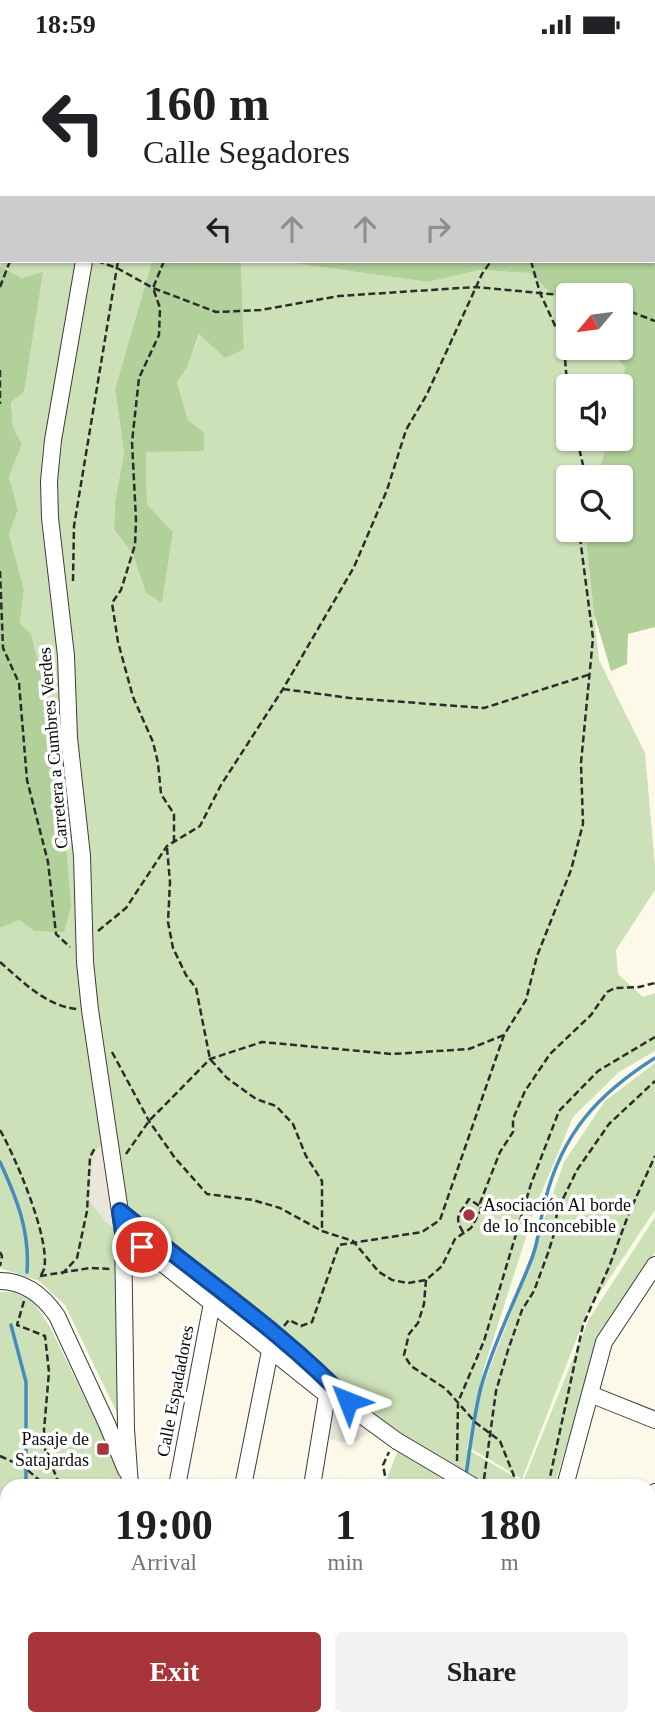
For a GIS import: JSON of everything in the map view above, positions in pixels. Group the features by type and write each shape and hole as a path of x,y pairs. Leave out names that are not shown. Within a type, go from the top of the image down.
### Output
{"street":[{"name":"Carretera a Cumbres Verdes","path":"84,263 53,440 49,481 50,518 66,656 69,738 82,856 85,962 123,1232 118,1433"},
{"path":"120,1211 353,1409 395,1440 461,1479"},
{"path":"123,1232 212,1303 273,1343"},
{"path":"567,1479 604,1342 652,1276"},
{"path":"0,1281 12,1282 29,1295 47,1301 57,1316 118,1433 129,1479"},
{"name":"Calle Espadadores","path":"178,1479 212,1303"},
{"path":"244,1479 273,1343"},
{"path":"313,1479 330,1390"},
{"path":"590,1394 655,1420"}],"path":[{"path":"0,288 8,263"},
{"path":"103,263 153,288 216,312 261,310 339,296 476,287 556,295"},
{"path":"72,592 74,526 118,263"},
{"path":"163,263 153,288 160,308 159,335 139,378 132,442 135,545 121,590 112,603 118,642 133,698 153,742 158,763 160,794 174,814 174,844"},
{"path":"85,941 126,908 167,846 200,826 221,785 283,689 354,567 387,490 406,430 427,394 476,287 490,263"},
{"path":"532,263 540,293 564,345 566,374"},
{"path":"634,312 655,321"},
{"path":"0,370 0,404"},
{"path":"273,1343 289,1320 301,1326 312,1322 340,1245 422,1232 440,1220 503,1035 526,1000 537,956 570,870 583,824 581,763 593,638 581,542"},
{"path":"0,571 3,648 19,683 27,780 48,862 57,934 85,962"},
{"path":"283,689 350,698 484,708 591,674"},
{"path":"167,846 170,882 168,922 173,948 195,988 210,1059 227,1079 256,1099 276,1106 293,1124 306,1156 322,1181 322,1231"},
{"path":"149,1121 175,1158 207,1194 253,1200 279,1208 322,1231 353,1241 379,1272 392,1280 408,1283 426,1280 442,1266 455,1240 471,1229 481,1210 480,1203 503,1147 513,1132 513,1119 525,1091 550,1053 591,1015 607,992 615,988 655,983"},
{"path":"113,1172 149,1121 210,1059 262,1042 392,1054 469,1049 503,1035"},
{"path":"457,1463 458,1402 484,1341 531,1184 559,1111 598,1072 655,1037"},
{"path":"484,1479 496,1391 522,1310 534,1291 548,1253 555,1231 557,1211 577,1170 609,1124 655,1081"},
{"path":"0,1130 12,1150 44,1248 44,1269 29,1295 17,1325 44,1336 49,1371 44,1430 46,1450 57,1479"},
{"path":"62,1274 77,1258 88,1211 90,1157 96,1146 108,1140"},
{"path":"550,1479 583,1325 655,1156"},
{"path":"463,1233 457,1218 469,1199 481,1207"},
{"path":"0,1252 0,1270"},
{"path":"40,1276 90,1268 123,1270"},
{"path":"426,1280 424,1304 418,1323 409,1334 404,1355 411,1366 446,1388 475,1422 500,1441 515,1479"},
{"path":"386,1479 383,1465 395,1440"},
{"path":"0,1456 24,1467 38,1479"}],"green space":[{"path":"0,263 151,263 115,389 124,453 115,501 114,529 133,555 146,593 162,602 173,532 147,504 146,452 204,432 188,420 177,382 187,368 200,333 244,349 241,263 293,263 428,282 480,270 530,273 556,298 556,361 619,361 625,367 624,374 556,374 556,451 604,451 601,465 556,465 556,542 586,542 599,660 645,753 655,890 616,950 618,974 643,997 655,993 655,1051 619,1072 573,1117 536,1206 484,1368 467,1449 518,1479 387,1479 404,1435 354,1401 337,1377 124,1203 118,1415 65,1305 39,1281 0,1268 0,928 19,920 34,931 20,624 24,589 9,534 18,510 9,477 22,444 13,427 11,402 42,273 22,278 0,266"},
{"path":"151,263 241,263 244,349 225,358 199,334 187,368 177,382 188,420 204,432 204,451 146,452 147,504 173,532 162,603 146,593 133,555 114,529 115,501 124,453 115,389"},
{"path":"293,263 655,263 655,627 628,634 627,664 611,671 594,614 586,542 633,542 633,465 601,465 604,451 633,451 633,374 624,374 625,367 619,361 634,361 634,283 556,283 556,298 530,273 480,270 428,282"},
{"path":"0,266 22,278 43,272 24,392 11,402 13,427 22,444 9,477 18,510 9,534 24,589 20,624 31,634 58,745 71,907 64,932 34,931 19,920 0,928"},
{"path":"655,1063 655,1210 587,1312 522,1479 470,1448 482,1388 564,1162 605,1101"},
{"path":"655,1217 655,1252 600,1339 556,1479 524,1479 589,1319"},
{"path":"0,1292 14,1292 33,1301 50,1327 122,1479 0,1479"}],"shaded area":[{"path":"106,1143 116,1229 105,1222 89,1200 92,1157 97,1148"},
{"path":"331,1401 371,1432 356,1441 343,1442 323,1438"}],"waterway":[{"path":"466,1476 474,1420 486,1370 532,1258 545,1201 561,1155 572,1135 600,1101 655,1058"},
{"path":"0,1162 21,1216 27,1272"},
{"path":"11,1325 26,1382 26,1479"}],"place":[{"name":"Asociación Al borde de lo Inconcebible","path":"469,1215"},
{"name":"Pasaje de Satajardas","path":"103,1449"}],"route":[{"path":"142,1247 123,1232 120,1211 275,1335 348,1401"}]}
